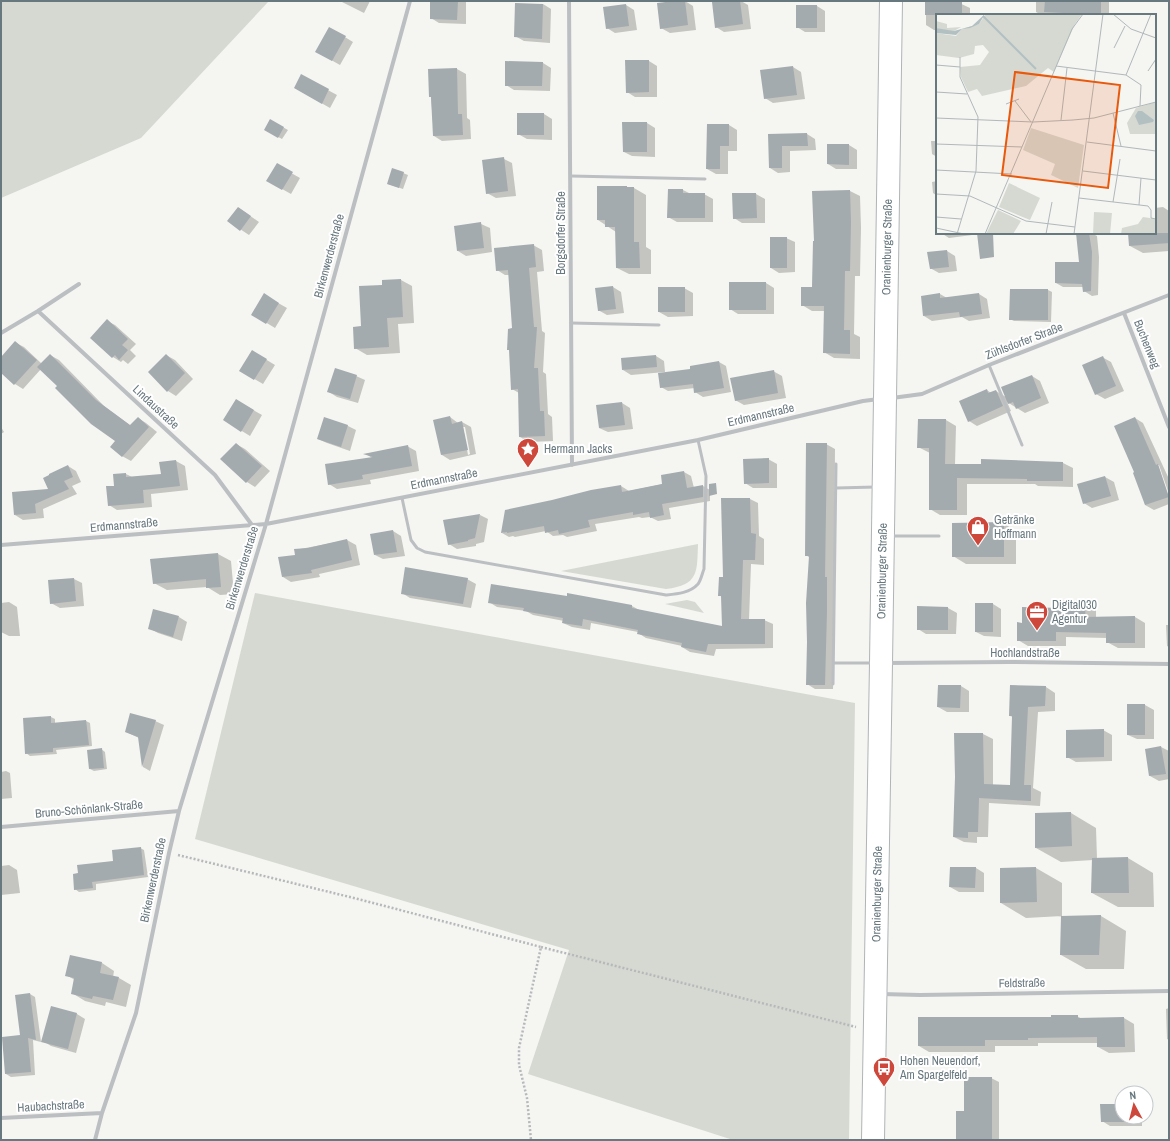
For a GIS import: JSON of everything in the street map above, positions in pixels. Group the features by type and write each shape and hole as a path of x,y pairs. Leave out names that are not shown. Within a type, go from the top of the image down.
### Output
{"main road":[{"name":"Oranienburger Straße","path":"873,1140 891,1"}],"street":[{"name":"Birkenwerderstraße","path":"94,1140 136,1013 179,811 266,524 410,1"},
{"name":"Borgsdorfer Straße","path":"569,1 572,464"},
{"path":"1,333 38,311 78,284"},
{"name":"Zühlsdorfer Straße","path":"885,398 906,397 922,394 989,365 1169,295"},
{"name":"Lindaustraße","path":"38,311 215,475 252,525"},
{"name":"Buchenweg","path":"1124,313 1169,427"},
{"name":"Erdmannstraße","path":"1,545 266,524 698,440 863,401 885,398"},
{"name":"Hochlandstraße","path":"881,663 1008,662 1169,664"},
{"name":"Bruno-Schönlank-Straße","path":"1,827 179,811"},
{"name":"Feldstraße","path":"876,993 908,995 1169,991"},
{"name":"Haubachstraße","path":"1,1118 102,1113"}],"lane":[{"path":"571,176 705,179"},
{"path":"571,323 659,325"},
{"path":"989,365 1022,446"},
{"path":"402,498 411,540 417,548 426,552 666,595 678,594 689,591 698,584 704,569 706,476 698,440"},
{"path":"833,684 836,464"},
{"path":"836,488 883,487"},
{"path":"883,536 939,536"},
{"path":"833,663 881,663"}],"path":[{"path":"169,853 358,899 853,1028 874,1027"},
{"path":"531,1140 527,1098 519,1065 520,1048 541,947"}],"shaded area":[{"path":"1,1 269,1 141,138 1,198"},
{"path":"698,544 697,562 694,576 685,584 677,587 666,589 561,571"},
{"path":"255,593 855,703 849,1140 733,1140 528,1074 569,950 195,839"},
{"path":"687,600 695,602 704,613 665,604"}],"building":[{"path":"430,1 458,1 457,20 430,19"},
{"path":"685,1 688,25 660,29 657,3"},
{"path":"740,1 743,24 715,28 712,2"},
{"path":"925,1 962,2 962,14 925,15"},
{"path":"1045,1 1101,1 1101,14 1044,12"},
{"path":"515,3 543,4 542,39 514,37"},
{"path":"626,4 629,26 606,29 603,7"},
{"path":"796,5 817,5 817,28 796,28"},
{"path":"329,27 346,36 332,61 315,52"},
{"path":"625,60 649,60 649,92 626,93"},
{"path":"505,61 543,62 542,86 505,86"},
{"path":"793,66 797,95 764,99 760,70"},
{"path":"457,68 458,114 462,114 463,135 433,136 428,69"},
{"path":"301,74 329,89 322,104 294,88"},
{"path":"517,113 544,113 544,135 517,135"},
{"path":"270,119 284,127 278,138 264,130"},
{"path":"622,122 647,122 647,152 623,152"},
{"path":"707,124 729,124 729,146 720,146 720,169 706,169"},
{"path":"807,133 808,146 782,146 782,168 769,168 768,134"},
{"path":"827,144 849,144 849,165 827,164"},
{"path":"504,157 508,191 486,194 482,160"},
{"path":"277,163 293,172 282,190 266,181"},
{"path":"392,168 404,172 399,188 387,184"},
{"path":"597,186 634,187 634,242 639,242 640,268 616,268 615,227 605,227 605,220 597,220"},
{"path":"668,189 683,189 683,193 705,193 705,218 667,218"},
{"path":"850,190 850,271 845,271 844,330 850,330 850,354 823,353 824,306 801,306 801,287 812,287 814,241 812,191"},
{"path":"732,193 756,193 757,218 733,219"},
{"path":"238,207 251,216 240,231 227,221"},
{"path":"481,222 484,248 457,251 454,226"},
{"path":"1169,233 1169,243 1129,246 1128,234"},
{"path":"977,234 993,234 994,257 980,259"},
{"path":"1076,234 1089,234 1092,252 1091,291 1083,292 1082,284 1055,283 1055,262 1079,262"},
{"path":"770,237 787,237 787,268 770,268"},
{"path":"534,244 536,267 529,268 534,327 537,327 534,368 538,368 540,411 544,411 545,436 519,437 518,389 511,390 509,350 507,350 508,329 512,328 508,270 496,271 494,248"},
{"path":"947,250 949,267 930,269 927,252"},
{"path":"401,279 403,317 387,318 389,347 354,349 353,327 361,326 359,286 382,285 382,280"},
{"path":"729,282 766,282 766,310 729,310"},
{"path":"613,286 616,309 598,311 595,288"},
{"path":"658,287 685,287 685,312 658,312"},
{"path":"1010,289 1048,289 1048,320 1009,320"},
{"path":"264,293 279,303 266,324 251,315"},
{"path":"940,293 940,298 979,293 982,314 960,317 959,312 923,316 921,296"},
{"path":"107,319 128,339 122,345 128,350 119,360 115,355 112,358 90,338"},
{"path":"15,341 37,360 14,385 1,373 1,357"},
{"path":"252,350 267,359 254,380 239,371"},
{"path":"50,354 96,400 130,425 138,417 149,427 122,457 110,447 115,441 91,424 55,388 57,386 37,367"},
{"path":"166,354 185,373 167,392 148,372"},
{"path":"656,355 657,367 622,370 621,358"},
{"path":"1103,356 1116,386 1095,395 1082,365"},
{"path":"719,361 724,388 694,393 693,384 660,388 658,373 690,369 690,366"},
{"path":"335,368 357,375 350,399 327,392"},
{"path":"774,370 778,393 735,401 730,378"},
{"path":"1032,375 1041,398 1016,409 1013,402 1008,404 1001,387"},
{"path":"987,389 988,393 996,390 1003,406 968,422 959,401"},
{"path":"236,399 254,410 241,432 223,420"},
{"path":"622,402 625,425 599,428 596,405"},
{"path":"450,416 452,424 462,421 468,450 441,455 433,420"},
{"path":"324,417 348,425 341,447 317,439"},
{"path":"1135,417 1156,465 1158,464 1169,497 1145,505 1133,473 1134,472 1114,426"},
{"path":"918,419 946,419 945,464 981,464 981,459 1063,462 1063,481 957,478 957,510 929,510 929,448 917,448"},
{"path":"236,443 262,466 246,483 220,459"},
{"path":"806,443 827,443 825,577 827,577 827,611 825,685 806,685 806,603 809,556 805,556"},
{"path":"408,445 412,466 362,475 363,479 328,485 325,464 373,457 363,454"},
{"path":"769,458 769,483 744,484 743,459"},
{"path":"176,460 180,486 143,490 144,503 108,506 106,486 114,486 113,474 126,473 126,477 161,474 159,462"},
{"path":"68,465 73,477 64,481 69,489 35,504 36,513 14,515 12,492 48,489 43,478"},
{"path":"684,471 687,488 703,485 703,497 662,504 664,515 650,518 649,512 633,515 633,512 588,520 590,527 559,534 558,530 545,533 544,526 501,533 505,510 591,490 621,485 622,492 662,484 661,475"},
{"path":"1105,476 1111,496 1083,504 1077,484"},
{"path":"716,483 717,494 709,496 709,484"},
{"path":"721,498 750,498 751,533 756,534 755,560 743,560 741,619 765,619 765,644 708,644 706,652 681,647 682,643 637,634 638,630 583,619 582,626 562,623 563,618 523,611 524,608 488,603 491,584 567,596 567,593 632,605 632,608 722,626 721,596 718,596 719,577 723,577"},
{"path":"480,514 475,538 448,545 443,520"},
{"path":"1004,522 1004,557 952,557 952,523"},
{"path":"393,530 397,552 374,555 370,534"},
{"path":"347,539 352,560 311,570 312,573 282,577 278,557 295,555 294,549 308,548"},
{"path":"218,553 221,587 206,588 206,579 153,584 150,559"},
{"path":"405,567 468,578 463,604 401,594"},
{"path":"74,578 76,601 50,604 48,580"},
{"path":"1063,600 1086,600 1085,617 1135,616 1135,643 1106,643 1106,633 1056,632 1056,641 1017,641 1017,622 1022,623 1022,607 1063,608"},
{"path":"975,603 993,603 993,632 975,632"},
{"path":"917,606 948,607 948,630 917,630"},
{"path":"153,609 179,616 173,637 148,629"},
{"path":"938,685 961,685 960,708 937,707"},
{"path":"1010,685 1046,686 1045,706 1028,707 1024,785 1031,785 1031,801 979,798 978,832 968,832 968,838 953,837 955,777 954,733 983,733 984,784 1010,785 1012,716 1009,716"},
{"path":"1127,704 1145,704 1145,735 1127,735"},
{"path":"130,713 156,720 142,767 138,737 125,732"},
{"path":"51,716 51,723 86,720 89,745 53,748 53,752 25,754 23,718"},
{"path":"1104,729 1104,757 1066,758 1066,730"},
{"path":"1161,746 1166,774 1149,776 1145,749"},
{"path":"102,748 104,768 89,769 87,750"},
{"path":"1071,812 1072,846 1035,848 1035,813"},
{"path":"141,847 144,875 92,882 93,888 74,890 73,874 78,873 77,865 113,861 112,850"},
{"path":"1128,857 1129,893 1091,893 1092,858"},
{"path":"950,867 976,867 975,888 949,887"},
{"path":"1036,867 1037,902 1000,903 1000,868"},
{"path":"1101,915 1099,955 1060,955 1061,916"},
{"path":"70,955 102,962 100,973 119,977 113,1000 93,996 92,999 71,994 74,978 65,976"},
{"path":"30,993 36,1040 28,1038 31,1072 5,1074 2,1037 20,1035 15,995"},
{"path":"51,1006 77,1013 68,1049 41,1042"},
{"path":"1051,1015 1078,1015 1078,1018 1124,1017 1125,1047 1097,1047 1097,1037 985,1040 985,1046 918,1046 918,1017 1051,1017"},
{"path":"964,1077 992,1077 992,1140 956,1140 956,1111 964,1111"},
{"path":"1100,1104 1114,1104 1114,1122 1101,1122"}],"place":[{"name":"Hermann Jacks","path":"528,468"},
{"name":"Getränke Hoffmann","path":"978,546"},
{"name":"Digital030 Agentur","path":"1037,632"},
{"name":"Hohen Neuendorf, Am Spargelfeld","path":"884,1088"}]}
